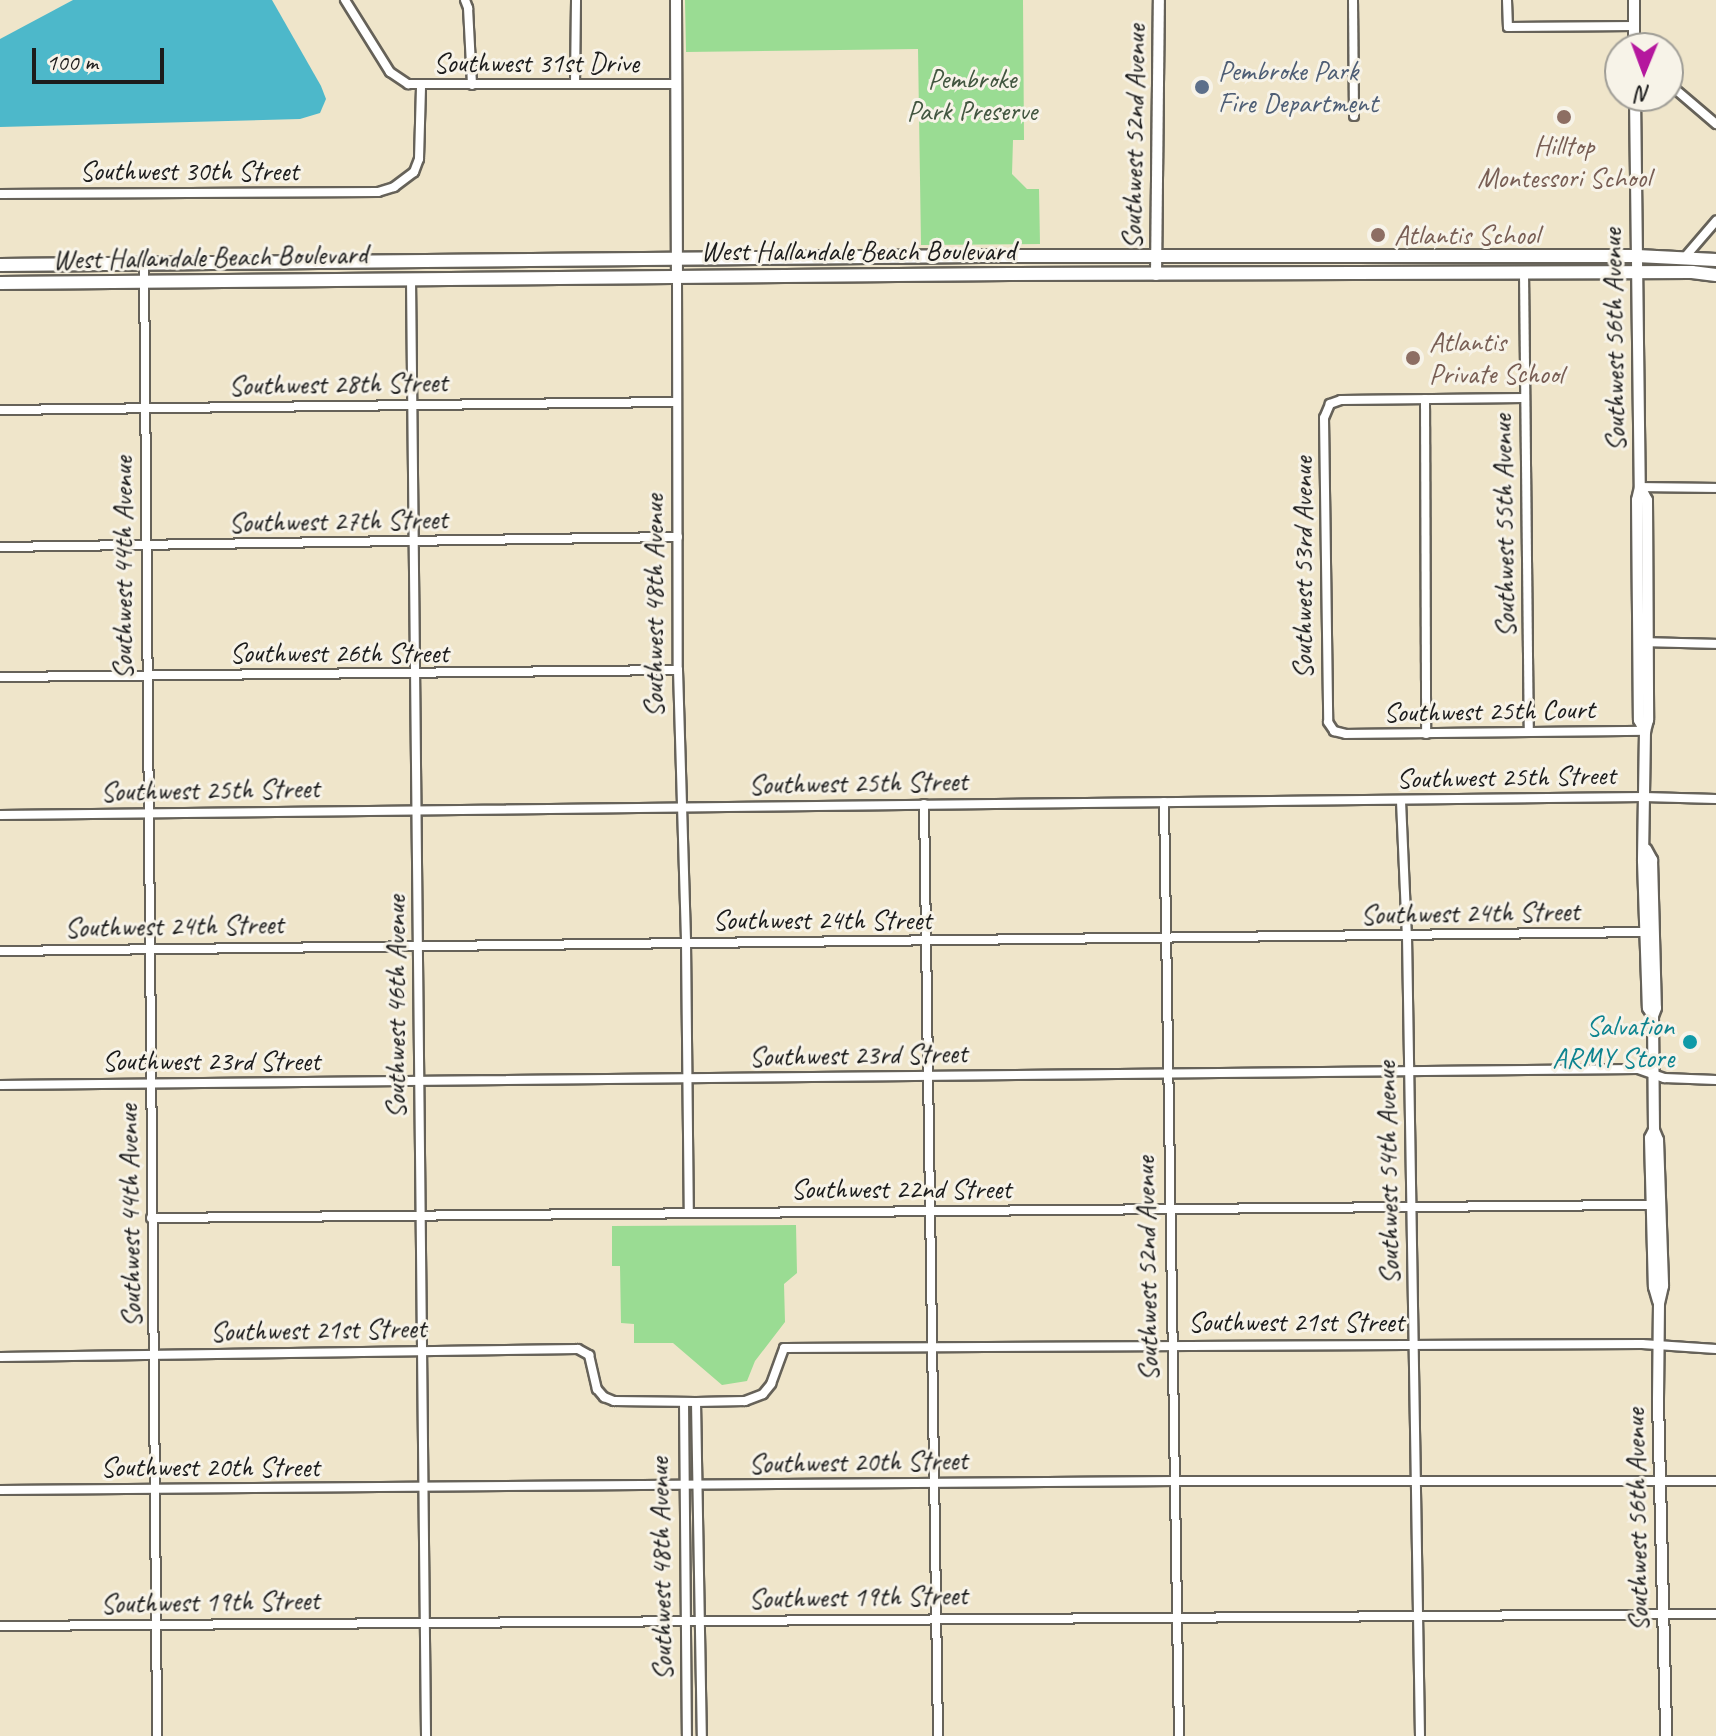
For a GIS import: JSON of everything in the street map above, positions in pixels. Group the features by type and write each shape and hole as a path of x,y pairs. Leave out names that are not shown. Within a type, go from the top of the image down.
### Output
{"main road":[{"name":"West Hallandale Beach Boulevard","path":"0,265 981,256 1637,256 1716,260"},
{"path":"981,256 1010,274"},
{"path":"411,279 431,269 492,268 511,260"},
{"path":"324,279 337,272 395,271 408,262"},
{"name":"West Hallandale Beach Boulevard","path":"0,283 1010,274 1524,272 1716,275"}],"street":[{"name":"Southwest 31st Drive","path":"345,0 390,72 408,84 676,84"},
{"path":"465,0 472,85"},
{"path":"575,83 576,0"},
{"name":"Southwest 48th Avenue","path":"676,0 678,670 686,943 689,1212"},
{"name":"Southwest 52nd Avenue","path":"1156,275 1159,0"},
{"path":"1353,0 1354,116"},
{"path":"1507,0 1508,27 1634,26"},
{"path":"1634,0 1634,32"},
{"name":"Southwest 30th Street","path":"0,194 378,192 394,187 414,172 419,159 421,86"},
{"path":"1684,97 1716,124"},
{"name":"Southwest 56th Avenue","path":"1635,112 1640,487 1637,500 1643,642 1639,720 1645,731 1646,849 1643,861 1648,1008 1653,1016"},
{"path":"1685,257 1716,221"},
{"name":"Southwest 44th Avenue","path":"144,264 146,813 155,1356 157,1736"},
{"name":"Southwest 55th Avenue","path":"1524,272 1529,732"},
{"name":"Southwest 46th Avenue","path":"411,279 426,1736"},
{"path":"1426,734 1425,399 1524,398"},
{"name":"Southwest 53rd Avenue","path":"1334,731 1326,713 1324,418 1330,404 1341,400 1425,399"},
{"name":"Southwest 28th Street","path":"0,410 677,402"},
{"path":"1640,487 1716,488"},
{"name":"Southwest 27th Street","path":"0,547 678,537"},
{"path":"1643,642 1716,644"},
{"name":"Southwest 26th Street","path":"0,677 678,670"},
{"name":"Southwest 25th Court","path":"1334,731 1346,734 1426,734 1645,731"},
{"name":"Southwest 25th Street","path":"0,815 1644,797 1716,799"},
{"name":"Southwest 54th Avenue","path":"1401,801 1407,936 1415,1614 1420,1736"},
{"name":"Southwest 52nd Avenue","path":"1164,802 1179,1736"},
{"path":"924,804 938,1736"},
{"name":"Southwest 56th Avenue","path":"1646,849 1652,860 1656,1008 1653,1016 1654,1130 1658,1140 1663,1286 1659,1303 1659,1345 1666,1736"},
{"name":"Southwest 24th Street","path":"0,951 1645,932"},
{"name":"Southwest 23rd Street","path":"0,1085 1638,1069 1664,1078 1716,1080"},
{"name":"Southwest 56th Avenue","path":"1654,1130 1650,1138 1654,1287 1659,1303"},
{"name":"Southwest 22nd Street","path":"151,1218 1652,1205"},
{"name":"Southwest 21st Street","path":"696,1402 745,1401 763,1394 771,1384 784,1348 1413,1344 1659,1345 1716,1349"},
{"name":"Southwest 21st Street","path":"0,1357 578,1349 589,1355 597,1389 604,1397 614,1401 684,1402"},
{"path":"684,1402 696,1402"},
{"name":"Southwest 48th Avenue","path":"684,1402 687,1736"},
{"name":"Southwest 48th Avenue","path":"696,1402 702,1736"},
{"name":"Southwest 20th Street","path":"0,1490 1174,1481 1716,1481"},
{"name":"Southwest 19th Street","path":"0,1626 1716,1614"}],"green space":[{"name":"Pembroke Park Preserve","path":"685,0 1023,0 1024,140 1013,140 1012,174 1027,189 1039,189 1040,244 921,245 918,49 686,52"},
{"path":"796,1225 797,1273 784,1284 785,1322 755,1361 747,1381 722,1385 673,1343 634,1343 634,1324 621,1323 620,1266 612,1266 612,1226"}],"water":[{"path":"73,0 272,0 326,99 320,113 300,119 0,127 0,39"}],"place":[{"name":"Pembroke Park Fire Department","path":"1202,87"},
{"name":"Hilltop Montessori School","path":"1564,117"},
{"name":"Atlantis School","path":"1378,235"},
{"name":"Atlantis Private School","path":"1413,358"},
{"name":"Salvation ARMY Store","path":"1690,1042"}]}
